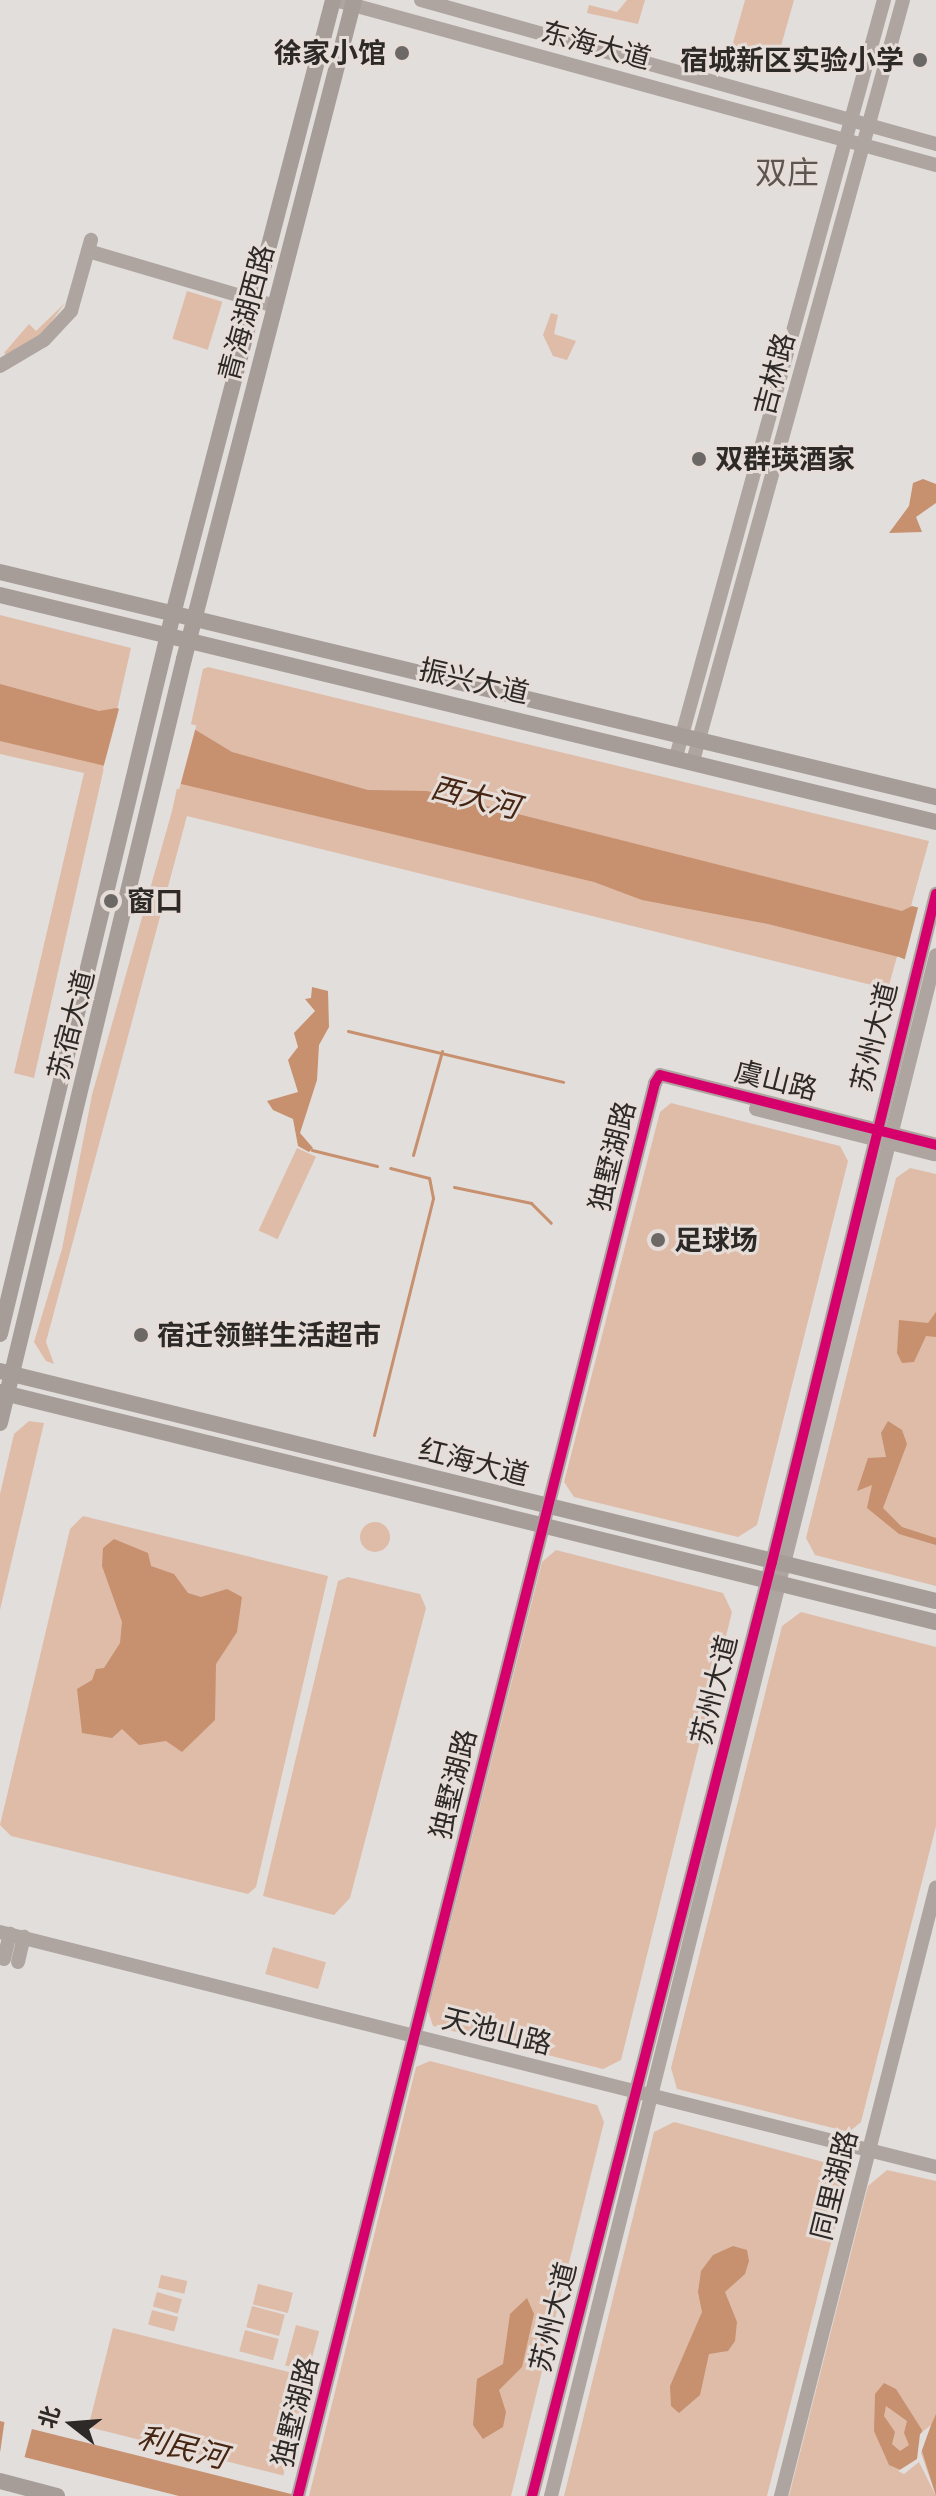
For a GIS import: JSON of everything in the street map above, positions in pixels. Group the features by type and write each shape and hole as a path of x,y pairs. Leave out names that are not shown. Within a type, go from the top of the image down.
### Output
{"main road":[{"name":"青海湖西路","path":"167,635 334,0"},
{"name":"青海湖西路","path":"190,640 354,3"},
{"name":"振兴大道","path":"0,572 681,739 936,797"},
{"name":"振兴大道","path":"0,595 936,822"},
{"name":"苏宿大道","path":"0,1334 167,635"},
{"name":"苏宿大道","path":"0,1423 6,1372 151,807 190,640"},
{"name":"红海大道","path":"6,1372 936,1601"},
{"name":"红海大道","path":"3,1393 936,1622"},
{"path":"0,2481 57,2496"}],"street":[{"name":"东海大道","path":"334,0 936,165"},
{"name":"东海大道","path":"421,0 936,144"},
{"name":"吉林路","path":"676,757 884,0"},
{"name":"吉林路","path":"693,761 903,0"},
{"path":"0,366 62,324 71,311 89,245 275,306"},
{"name":"苏州大道","path":"532,2496 641,2098 779,1564 935,897"},
{"name":"苏州大道","path":"881,1136 936,955"},
{"name":"虞山路","path":"655,1083 881,1136 936,1145"},
{"name":"独墅湖路","path":"298,2496 655,1083"},
{"name":"虞山路","path":"881,1136 936,1155"},
{"name":"同里湖路","path":"781,2496 936,1887"},
{"path":"11,1938 11,1960"},
{"name":"天池山路","path":"11,1938 641,2098 868,2154 936,2167"},
{"name":"苏州大道","path":"551,2496 641,2098"},
{"name":"天池山路","path":"868,2154 936,2175"}],"shaded area":[{"path":"627,0 645,0 638,24 587,13 589,5 617,12"},
{"path":"745,0 794,0 774,71 729,57"},
{"path":"187,291 222,302 208,350 172,339"},
{"path":"65,303 44,332 7,356 4,353 29,324 36,331"},
{"path":"551,313 558,315 554,334 576,341 567,360 553,356 543,335"},
{"path":"923,479 936,484 936,503 916,517 922,532 889,533 909,506 913,483"},
{"path":"0,615 131,648 34,1078 14,1073 84,773 0,754"},
{"path":"208,667 929,841 888,989 187,816 46,1342 54,1364 46,1361 34,1342 62,1249 92,1095 172,811 203,669"},
{"path":"0,684 99,711 116,708 189,726 232,752 368,790 427,791 902,911 912,906 936,912 936,972 899,957 768,924 642,900 594,882 0,741"},
{"path":"312,987 328,991 329,1027 319,1045 317,1080 300,1133 313,1148 309,1152 298,1146 293,1119 273,1110 267,1101 298,1092 288,1060 298,1047 294,1033 315,1011 305,999 311,998"},
{"path":"671,1103 840,1146 848,1161 757,1525 738,1537 574,1497 564,1482 660,1112"},
{"path":"297,1148 316,1157 278,1239 259,1230"},
{"path":"910,1168 936,1174 936,1586 815,1555 806,1538 896,1178"},
{"path":"936,1312 936,1337 926,1336 914,1362 902,1363 897,1353 899,1320 928,1323"},
{"path":"29,1421 44,1423 0,1610 0,1494 14,1434"},
{"path":"888,1421 902,1430 907,1444 883,1508 902,1527 936,1538 936,1545 899,1534 867,1508 872,1485 857,1491 868,1458 886,1457 881,1433"},
{"path":"83,1516 328,1576 256,1887 248,1894 11,1836 0,1825 70,1529"},
{"path":"375,1522 385,1527 390,1537 385,1547 375,1552 365,1547 360,1537 365,1527"},
{"path":"114,1539 148,1553 151,1566 174,1574 188,1593 201,1597 227,1589 242,1597 237,1632 216,1664 215,1720 182,1752 166,1741 139,1745 122,1729 112,1738 82,1733 77,1689 92,1680 96,1669 104,1668 120,1643 122,1622 102,1566 103,1548"},
{"path":"556,1550 723,1593 732,1612 621,2060 603,2069 433,2026 428,2011 542,1562"},
{"path":"348,1577 420,1594 426,1608 350,1898 334,1915 263,1896 338,1581"},
{"path":"801,1612 936,1647 936,1826 861,2122 849,2132 677,2089 671,2068 782,1626"},
{"path":"273,1947 326,1962 318,1989 265,1974"},
{"path":"430,2061 597,2105 604,2122 511,2496 309,2496 416,2067"},
{"path":"674,2122 842,2167 847,2180 767,2496 564,2496 654,2132"},
{"path":"887,2170 936,2181 936,2496 789,2496 868,2186"},
{"path":"733,2246 747,2250 749,2261 745,2274 725,2292 737,2322 735,2341 728,2351 709,2354 700,2395 679,2413 671,2406 670,2386 702,2312 698,2292 701,2271 713,2255"},
{"path":"161,2275 187,2281 184,2294 158,2288"},
{"path":"258,2284 293,2293 288,2313 253,2304"},
{"path":"157,2292 182,2299 178,2314 153,2306"},
{"path":"527,2298 534,2314 522,2367 499,2390 506,2412 503,2427 483,2439 473,2425 477,2379 503,2364 510,2314"},
{"path":"252,2306 285,2315 279,2336 246,2327"},
{"path":"152,2310 178,2317 174,2331 148,2324"},
{"path":"296,2325 319,2331 308,2372 285,2366"},
{"path":"113,2328 308,2377 283,2476 88,2427"},
{"path":"245,2330 279,2339 273,2360 239,2351"},
{"path":"884,2383 896,2389 922,2430 918,2458 903,2471 889,2465 874,2431 875,2394","holes":["886,2406 907,2421 904,2433 909,2445 900,2451 892,2444 895,2432 884,2416"]},
{"path":"936,2414 936,2496 921,2448"},
{"path":"0,2421 299,2496 179,2496 0,2451"}],"pier":[{"path":"120,705 196,725 179,789 103,769"},
{"path":"919,904 936,908 936,976 903,966"},
{"path":"5,2418 33,2425 24,2459 0,2453"},
{"path":"931,2425 921,2453 936,2496 919,2462 904,2474 898,2471 917,2459 920,2434"}],"waterway":[{"path":"348,1031 563,1082"},
{"path":"413,1155 442,1051"},
{"path":"312,1150 377,1166"},
{"path":"374,1435 433,1198 429,1178 390,1168"},
{"path":"454,1187 531,1203 551,1223"}],"cycle path":[{"path":"532,2496 772,1562 936,894"},
{"path":"298,2496 655,1083 660,1075 936,1145"}],"place":[{"name":"徐家小馆","path":"402,53"},
{"name":"宿城新区实验小学","path":"920,60"},
{"name":"双群瑛酒家","path":"699,459"},
{"name":"窗口","path":"111,901"},
{"name":"足球场","path":"658,1240"},
{"name":"宿迁领鲜生活超市","path":"141,1335"}],"district":[{"name":"双庄","path":"787,173"}],"water label":[{"name":"西大河","path":"475,798"},
{"name":"利民河","path":"182,2448"}]}
